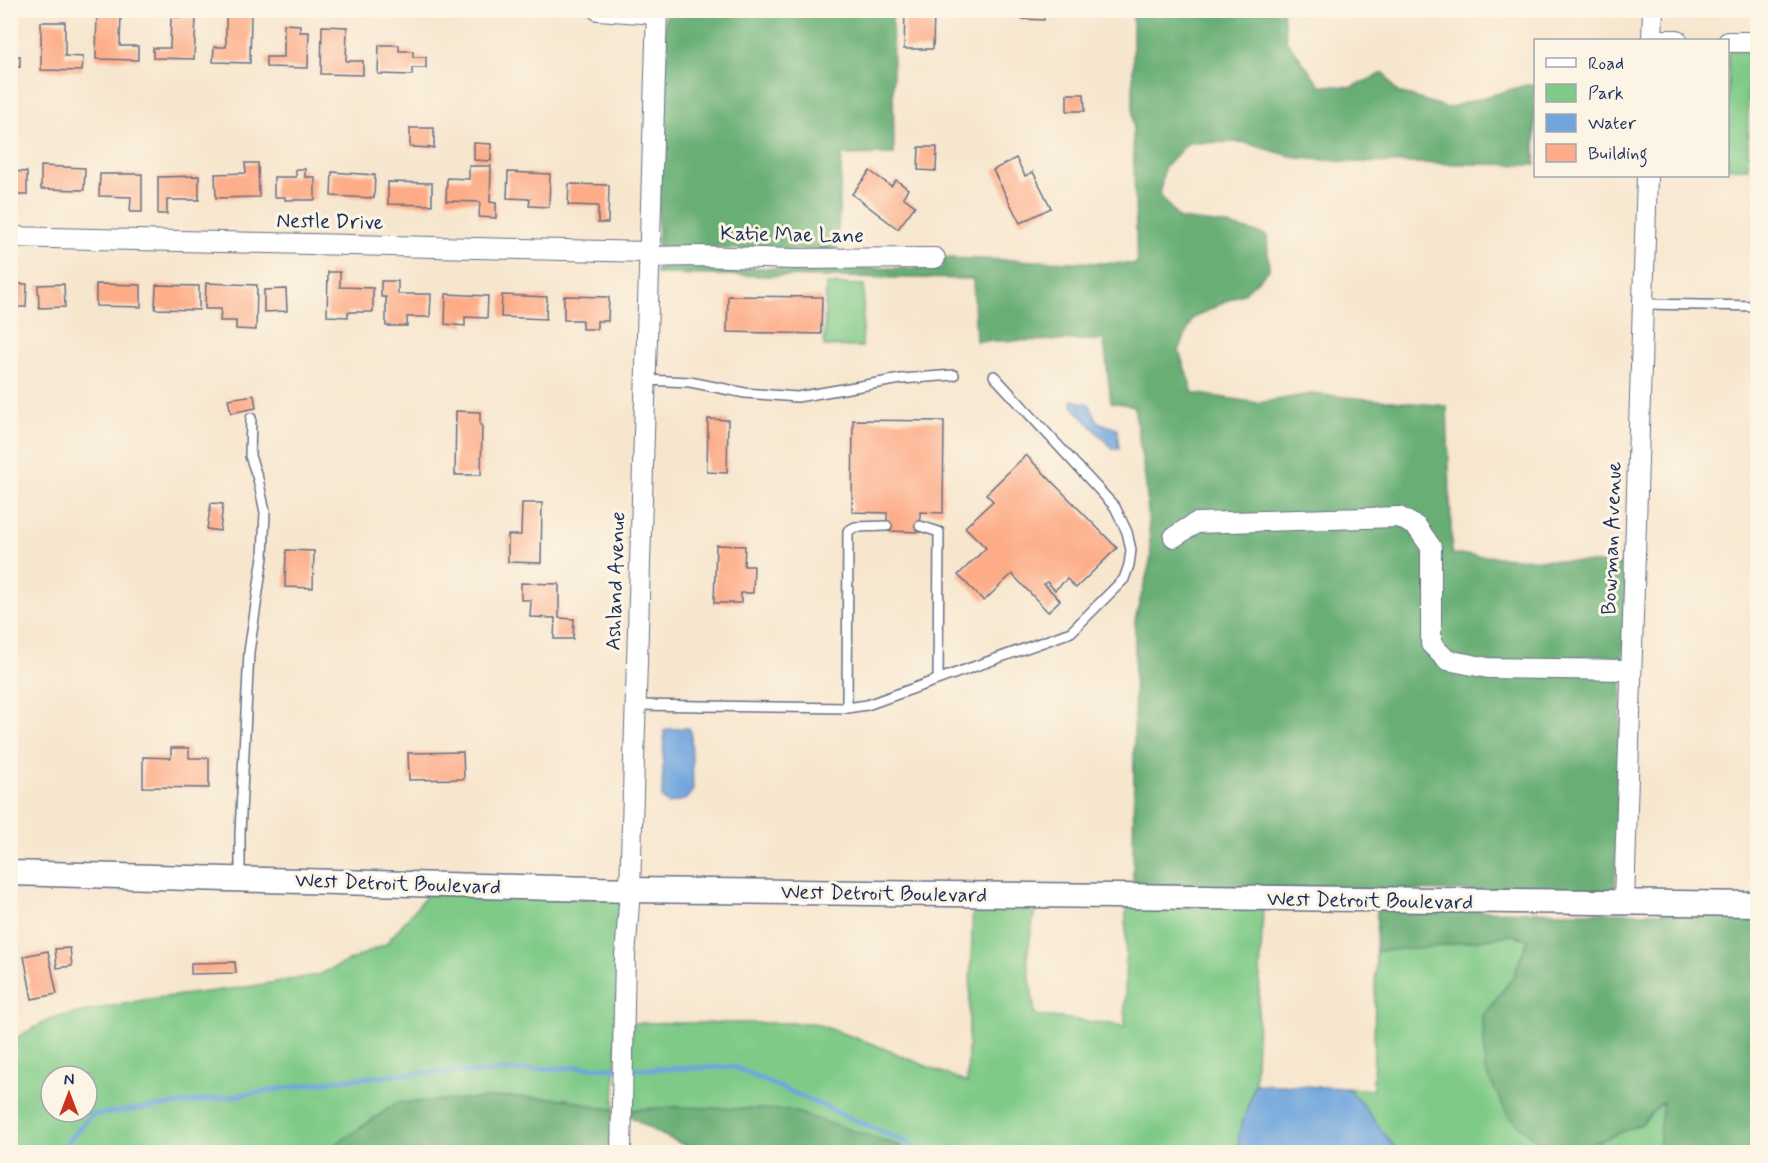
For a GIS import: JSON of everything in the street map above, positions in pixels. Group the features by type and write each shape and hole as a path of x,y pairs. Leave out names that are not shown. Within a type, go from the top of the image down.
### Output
{"street":[{"path":"598,10 656,12"},
{"path":"1652,39 1653,10"},
{"name":"Ashland Avenue","path":"621,1152 625,957 630,890 656,12"},
{"path":"1729,42 1758,42"},
{"name":"Bowman Avenue","path":"1623,903 1647,177"},
{"name":"Nestle Drive","path":"10,237 648,255"},
{"name":"Katie Mae Lane","path":"648,255 793,259 935,258"},
{"path":"1174,537 1196,523 1399,517 1417,527 1431,547 1431,644 1447,660 1488,668 1631,670"},
{"name":"West Detroit Boulevard","path":"10,873 630,890 1758,904"}],"lane":[{"path":"1643,304 1758,306"},
{"path":"645,380 690,382 745,393 797,397 901,379 954,375"},
{"path":"635,705 847,708 867,705 1071,632 1124,579 1130,565 1131,550 1127,532 1115,507 994,376"},
{"path":"240,879 240,833 249,652 263,557 265,512 250,456 251,418"},
{"path":"847,708 848,531 855,527 887,526"},
{"path":"920,526 939,532 938,680"}],"green space":[{"path":"665,11 892,11 894,154 842,155 837,250 657,248"},
{"path":"1133,11 1283,11 1286,40 1320,85 1352,87 1384,73 1397,92 1448,108 1534,84 1534,165 1349,162 1298,158 1242,142 1188,143 1164,168 1160,195 1179,219 1223,224 1267,235 1269,270 1244,293 1192,319 1179,351 1193,393 1258,403 1311,394 1447,406 1452,554 1626,565 1615,893 1133,887 1135,620 1151,558 1146,485 1134,406 1111,402 1104,340 976,341 973,279 656,274 656,267 696,266 793,269 943,268 943,258 1137,264 1133,137"},
{"path":"1729,51 1748,51 1748,168 1729,168"},
{"path":"826,284 864,285 862,347 824,346"},
{"path":"428,894 621,899 614,1109 599,1108 567,1099 508,1097 397,1103 326,1151 11,1152 10,1041 52,1018 149,999 247,987 318,975 386,944"},
{"path":"973,904 1036,905 1027,956 1035,1015 1125,1026 1126,906 1263,908 1255,1084 1239,1135 1238,1152 911,1152 789,1110 631,1110 632,1023 813,1023 873,1044 967,1083"},
{"path":"1377,910 1757,914 1757,1152 1658,1152 1663,1101 1640,1125 1589,1145 1541,1144 1509,1117 1485,1070 1483,1016 1513,977 1528,939 1511,935 1431,947 1376,951"},
{"path":"1511,935 1529,939 1513,977 1483,1016 1640,1125 1664,1101 1658,1152 1398,1152 1361,1103 1346,1088 1373,1090 1376,951 1431,947"},
{"path":"508,1097 567,1099 599,1108 614,1109 613,1152 302,1152 326,1151 397,1103"},
{"path":"674,1107 789,1110 911,1152 699,1152 656,1132 630,1116 631,1110"}],"water":[{"path":"1072,400 1089,404 1098,422 1117,429 1119,449 1113,449 1072,406"},
{"path":"689,728 693,790 686,799 669,804 662,798 664,731"},
{"path":"1255,1084 1346,1088 1361,1103 1398,1152 1238,1152 1239,1135"}],"building":[{"path":"905,10 934,10 933,49 904,49"},
{"path":"1021,10 1044,10 1044,20 1021,19"},
{"path":"97,11 121,12 120,46 138,46 138,60 96,59"},
{"path":"226,14 251,15 250,63 213,62 214,47 226,47"},
{"path":"171,17 196,18 194,59 153,58 153,48 170,48"},
{"path":"41,22 65,22 65,56 83,57 82,71 41,70"},
{"path":"284,24 300,25 300,32 309,32 308,68 266,67 266,57 284,57"},
{"path":"322,26 347,27 346,61 363,61 363,75 321,74"},
{"path":"379,45 399,45 399,51 413,51 413,57 426,57 426,68 412,68 412,75 378,74"},
{"path":"10,56 20,56 20,67 10,67"},
{"path":"1067,94 1084,94 1085,111 1067,111"},
{"path":"410,128 434,128 434,148 410,147"},
{"path":"474,143 491,144 491,161 474,160"},
{"path":"919,147 937,147 936,171 918,170"},
{"path":"1016,158 1025,176 1033,172 1051,208 1020,223 993,170"},
{"path":"245,163 258,163 259,197 216,198 215,174 246,173"},
{"path":"41,166 85,168 84,190 41,189"},
{"path":"469,166 491,166 490,202 496,203 496,218 479,217 480,202 446,201 447,178 469,179"},
{"path":"296,169 305,169 305,177 315,177 315,200 285,200 285,197 274,197 274,177 296,177"},
{"path":"10,171 27,172 27,195 10,195"},
{"path":"870,171 891,186 896,180 908,189 903,197 915,206 898,229 852,194"},
{"path":"332,172 375,175 374,198 331,196"},
{"path":"508,172 550,174 549,207 529,206 530,199 507,198"},
{"path":"100,174 142,174 142,212 130,212 131,197 99,196"},
{"path":"199,176 199,200 167,200 167,214 158,214 158,177"},
{"path":"388,182 432,183 432,205 388,204"},
{"path":"569,184 609,185 608,223 598,223 598,206 568,205"},
{"path":"328,272 340,272 340,287 373,288 373,312 348,312 348,317 327,316"},
{"path":"381,281 398,281 398,294 431,294 430,317 407,317 407,326 386,326 386,297 381,297"},
{"path":"206,283 257,285 256,330 236,329 236,321 220,321 221,309 205,309"},
{"path":"10,284 27,284 26,307 10,307"},
{"path":"64,284 65,307 39,308 38,285"},
{"path":"96,284 141,285 141,307 96,306"},
{"path":"156,285 199,286 199,310 155,309"},
{"path":"286,289 287,311 264,312 264,290"},
{"path":"446,294 488,296 487,318 465,317 465,326 445,324"},
{"path":"502,295 547,297 546,319 501,317"},
{"path":"564,296 609,297 608,321 597,321 597,329 582,329 582,320 564,320"},
{"path":"728,296 822,297 821,334 727,332"},
{"path":"254,395 256,408 231,413 228,399"},
{"path":"456,411 480,412 481,475 455,475"},
{"path":"708,419 728,420 727,473 707,472"},
{"path":"853,420 944,421 943,513 920,512 920,532 887,531 887,513 852,512"},
{"path":"1026,455 1117,548 1076,588 1067,579 1055,590 1047,582 1044,584 1060,600 1048,612 1012,574 984,601 958,575 986,548 965,527 993,501 986,494"},
{"path":"211,503 223,504 220,531 207,529"},
{"path":"522,503 542,503 541,563 508,562 508,535 521,535"},
{"path":"716,545 745,546 744,566 754,566 753,593 741,593 741,603 714,603"},
{"path":"286,550 314,551 313,588 285,587"},
{"path":"521,583 559,584 559,618 574,619 573,639 554,639 555,618 530,617 531,600 521,600"},
{"path":"171,748 189,748 189,758 209,758 209,788 143,787 143,757 171,758"},
{"path":"463,752 464,779 409,780 408,753"},
{"path":"70,948 72,966 57,968 55,949"},
{"path":"48,951 57,994 32,999 24,956"},
{"path":"235,962 236,973 191,974 191,963"}],"waterway":[{"path":"59,1152 91,1115 339,1080 415,1073 580,1067 652,1069 734,1067 928,1152"}]}
